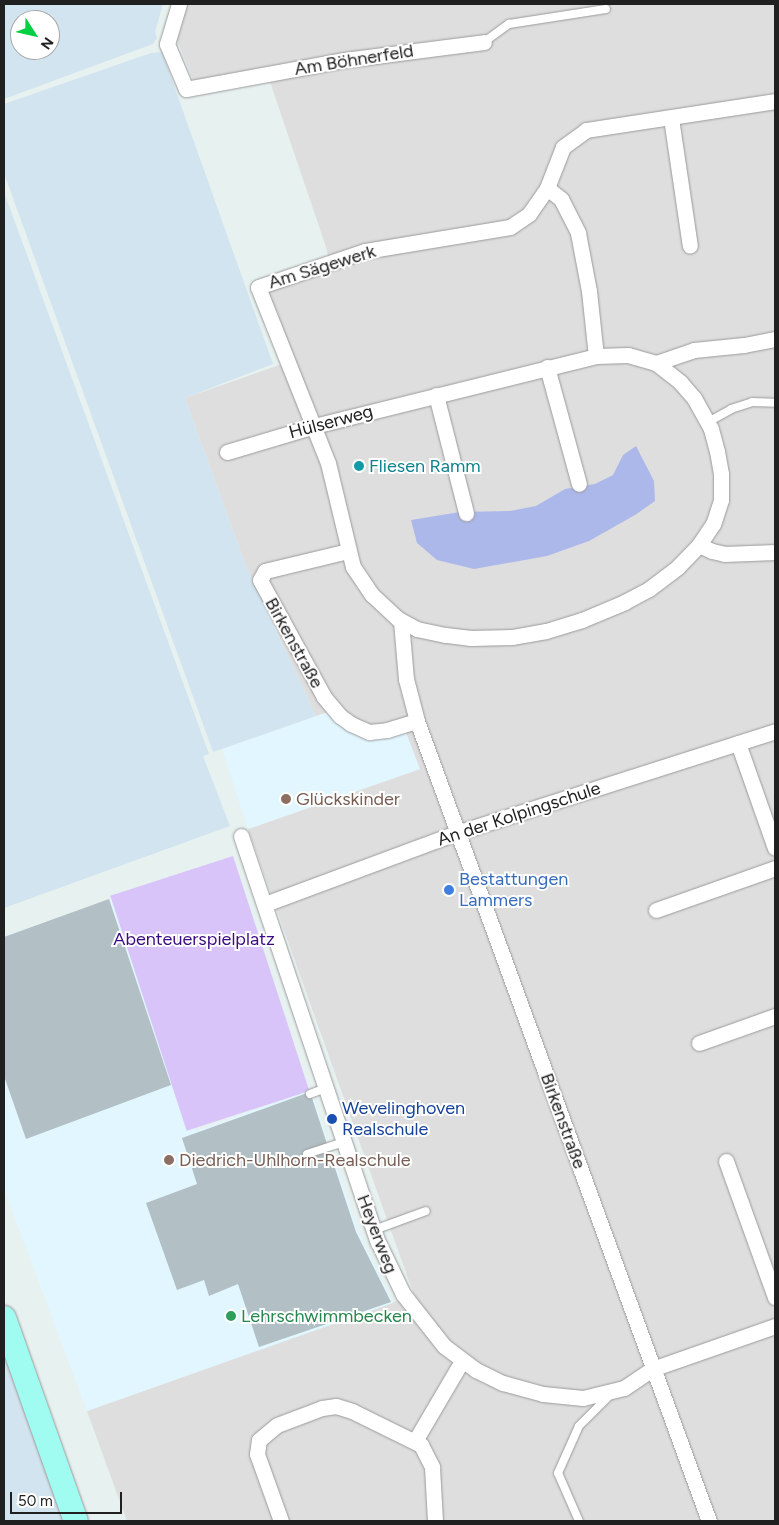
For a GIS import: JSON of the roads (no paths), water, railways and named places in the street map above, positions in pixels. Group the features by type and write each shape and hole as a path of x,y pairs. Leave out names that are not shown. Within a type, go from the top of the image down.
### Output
{"main road":[{"path":"4,1318 76,1521"}],"street":[{"name":"Am Böhnerfeld","path":"179,4 167,44 186,89 344,60 484,42"},
{"name":"Am Sägewerk","path":"314,426 258,287 365,251 510,227 529,214 547,188 563,147 586,130 775,101"},
{"path":"671,118 690,246"},
{"path":"547,188 561,200 578,233 596,356"},
{"path":"656,363 694,350 744,346 775,339"},
{"name":"Hülserweg","path":"227,452 314,426 596,356 628,355 656,363"},
{"path":"314,426 334,481 353,567 372,595 401,621 427,632 471,638 502,638 546,631 591,617 633,598 670,574 699,545 716,516 722,485 717,451 708,422 687,390 656,363"},
{"path":"547,367 579,484"},
{"path":"436,395 466,513"},
{"path":"699,545 712,551 729,554 775,552"},
{"name":"Birkenstraße","path":"348,551 264,570 260,580 324,698 340,716 369,732 381,732 417,721"},
{"name":"Birkenstraße","path":"401,621 405,673 417,721 709,1521"},
{"name":"An der Kolpingschule","path":"265,904 459,832 775,731"},
{"path":"738,743 771,823 775,848"},
{"name":"Heyerweg","path":"241,836 388,1267 409,1304 438,1340 462,1361 503,1383 543,1394 584,1398 613,1392 635,1382 652,1369 775,1326"},
{"path":"656,910 775,868"},
{"path":"699,1043 775,1016"},
{"path":"726,1161 775,1297"},
{"path":"415,1440 462,1361"},
{"path":"281,1521 256,1451 260,1438 274,1426 322,1408 336,1406 348,1409 415,1440 426,1451 432,1467 435,1521"}],"lane":[{"name":"Am Böhnerfeld","path":"484,42 509,24 606,9"},
{"path":"708,422 731,409 752,402 775,403"},
{"path":"310,1094 326,1088"},
{"path":"308,1154 344,1142"},
{"path":"374,1230 426,1211"},
{"path":"578,1521 558,1473 579,1426 613,1392"}],"place":[{"name":"Fliesen Ramm","path":"359,466"},
{"name":"Glückskinder","path":"286,799"},
{"name":"Bestattungen Lammers","path":"449,890"},
{"name":"Wevelinghoven Realschule","path":"332,1119"},
{"name":"Diedrich-Uhlhorn-Realschule","path":"169,1160"},
{"name":"Lehrschwimmbecken","path":"231,1316"}],"park label":[{"name":"Abenteuerspielplatz","path":"194,939"}]}
